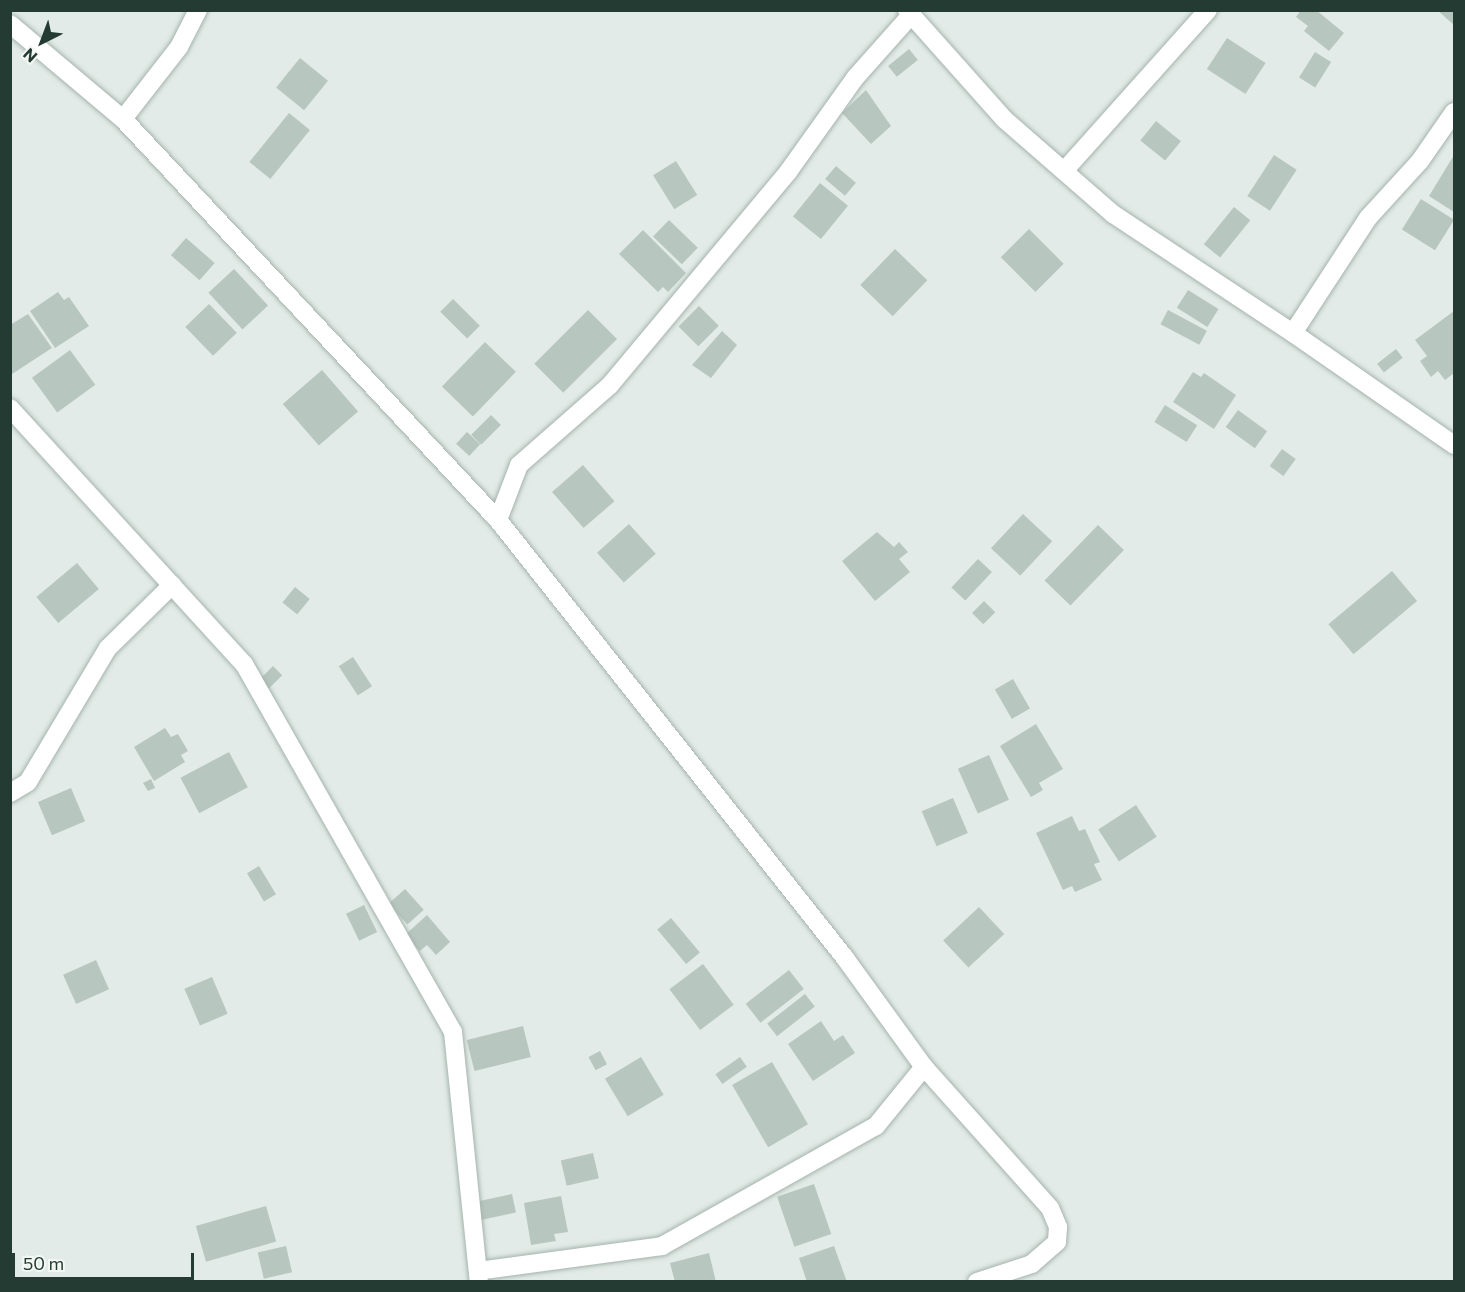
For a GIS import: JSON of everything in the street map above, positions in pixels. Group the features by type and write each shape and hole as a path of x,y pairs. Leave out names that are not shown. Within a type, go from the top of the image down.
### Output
{"street":[{"path":"123,119 179,47 198,10"},
{"path":"1064,171 1208,10"},
{"path":"498,520 519,465 610,385 788,172 855,78 909,13 1004,119 1113,213 1455,445"},
{"path":"10,24 123,119 498,520 845,958 924,1067 1050,1208 1058,1227 1057,1242 1032,1264 977,1281"},
{"path":"1293,333 1368,218 1420,161 1455,112"},
{"path":"10,408 244,664 453,1032 478,1276 662,1246 876,1126 924,1067"},
{"path":"10,793 28,782 108,648 172,585"}],"building":[{"path":"1301,10 1316,10 1344,33 1329,51 1304,31 1308,26 1296,17"},
{"path":"1437,10 1454,10 1454,25"},
{"path":"1227,38 1266,63 1245,94 1207,69"},
{"path":"909,49 918,60 897,77 888,66"},
{"path":"1315,52 1331,62 1315,88 1299,77"},
{"path":"300,58 328,81 304,110 276,88"},
{"path":"866,90 891,126 871,144 842,113"},
{"path":"289,113 310,130 270,179 249,162"},
{"path":"1156,121 1181,141 1165,161 1140,140"},
{"path":"1274,155 1297,170 1270,211 1247,196"},
{"path":"1454,155 1454,212 1429,196"},
{"path":"676,161 697,195 674,209 653,175"},
{"path":"836,166 856,183 845,196 825,179"},
{"path":"820,183 848,206 821,239 793,216"},
{"path":"1421,199 1454,220 1435,250 1402,230"},
{"path":"1234,207 1250,220 1220,258 1204,244"},
{"path":"669,220 698,248 682,264 653,237"},
{"path":"1029,229 1064,264 1035,292 1001,257"},
{"path":"643,230 686,273 668,292 663,287 658,292 619,254"},
{"path":"186,238 215,263 200,280 171,255"},
{"path":"895,249 927,280 893,316 860,285"},
{"path":"234,269 268,306 243,329 208,293"},
{"path":"1188,290 1219,309 1207,327 1177,308"},
{"path":"58,292 64,300 69,297 89,326 55,348 30,311"},
{"path":"453,299 480,326 467,339 440,312"},
{"path":"209,304 237,333 213,356 185,327"},
{"path":"699,306 719,326 698,346 678,327"},
{"path":"588,310 617,339 563,393 534,364"},
{"path":"1168,310 1207,331 1199,345 1160,324"},
{"path":"1454,311 1454,373 1445,380 1438,371 1431,377 1420,361 1427,356 1415,340"},
{"path":"28,314 52,348 12,374 10,325"},
{"path":"722,331 737,345 711,378 692,365"},
{"path":"485,342 516,372 473,416 442,387"},
{"path":"1396,349 1403,358 1384,372 1377,364"},
{"path":"70,350 95,385 57,412 32,378"},
{"path":"322,370 358,412 319,446 283,404"},
{"path":"1193,372 1201,377 1204,373 1236,395 1214,429 1173,402"},
{"path":"1165,405 1197,425 1187,442 1154,422"},
{"path":"1238,410 1267,431 1255,448 1226,427"},
{"path":"491,415 501,425 481,445 471,435"},
{"path":"467,432 480,444 469,456 456,444"},
{"path":"1282,449 1296,459 1283,476 1270,466"},
{"path":"583,465 614,501 584,528 552,492"},
{"path":"1023,514 1052,541 1020,576 991,548"},
{"path":"629,524 656,554 624,582 597,553"},
{"path":"1098,525 1124,550 1070,605 1045,580"},
{"path":"877,532 894,547 899,542 908,552 899,559 910,572 875,601 842,561"},
{"path":"978,559 992,572 965,600 951,588"},
{"path":"77,563 99,589 58,623 36,597"},
{"path":"1392,571 1417,601 1353,654 1328,624"},
{"path":"295,587 310,599 297,615 282,603"},
{"path":"984,601 995,612 983,624 972,613"},
{"path":"353,657 372,686 358,696 339,666"},
{"path":"273,666 282,675 267,691 257,682"},
{"path":"1013,679 1030,708 1012,719 995,690"},
{"path":"1036,724 1063,769 1039,783 1043,790 1031,797 1000,746"},
{"path":"165,728 171,737 178,734 188,751 181,755 185,762 154,781 134,747"},
{"path":"229,752 248,787 199,813 180,778"},
{"path":"989,755 1009,800 978,814 958,769"},
{"path":"151,779 155,788 148,791 143,783"},
{"path":"71,788 85,821 52,835 38,802"},
{"path":"953,798 968,833 937,846 922,811"},
{"path":"1136,805 1157,837 1119,861 1098,830"},
{"path":"1072,816 1079,831 1085,829 1100,862 1094,864 1102,880 1075,892 1072,886 1063,890 1036,833"},
{"path":"259,866 276,894 264,901 247,873"},
{"path":"405,889 424,910 407,925 389,904"},
{"path":"364,905 377,932 359,941 346,914"},
{"path":"979,907 1004,934 968,967 943,940"},
{"path":"427,915 450,942 436,955 427,945 420,951 405,935"},
{"path":"671,918 700,952 686,964 657,930"},
{"path":"96,960 109,989 76,1004 63,975"},
{"path":"703,964 734,1005 700,1030 669,989"},
{"path":"789,970 804,989 760,1023 746,1004"},
{"path":"212,977 228,1014 200,1026 184,989"},
{"path":"805,994 815,1007 777,1036 767,1024"},
{"path":"821,1021 834,1041 843,1035 855,1053 813,1081 788,1044"},
{"path":"523,1026 531,1057 474,1071 467,1040"},
{"path":"600,1051 607,1064 596,1070 589,1057"},
{"path":"641,1057 664,1095 628,1116 605,1079"},
{"path":"740,1057 747,1067 722,1084 715,1074"},
{"path":"772,1062 808,1124 768,1147 732,1085"},
{"path":"593,1153 599,1178 567,1186 561,1160"},
{"path":"814,1184 831,1234 794,1247 777,1197"},
{"path":"512,1194 516,1213 479,1220 475,1202"},
{"path":"561,1196 568,1232 554,1234 556,1241 531,1245 524,1203"},
{"path":"266,1206 276,1242 206,1262 196,1226"},
{"path":"286,1246 292,1272 264,1279 258,1253"},
{"path":"834,1246 847,1282 807,1282 799,1258"},
{"path":"709,1253 716,1282 675,1282 670,1263"}]}
